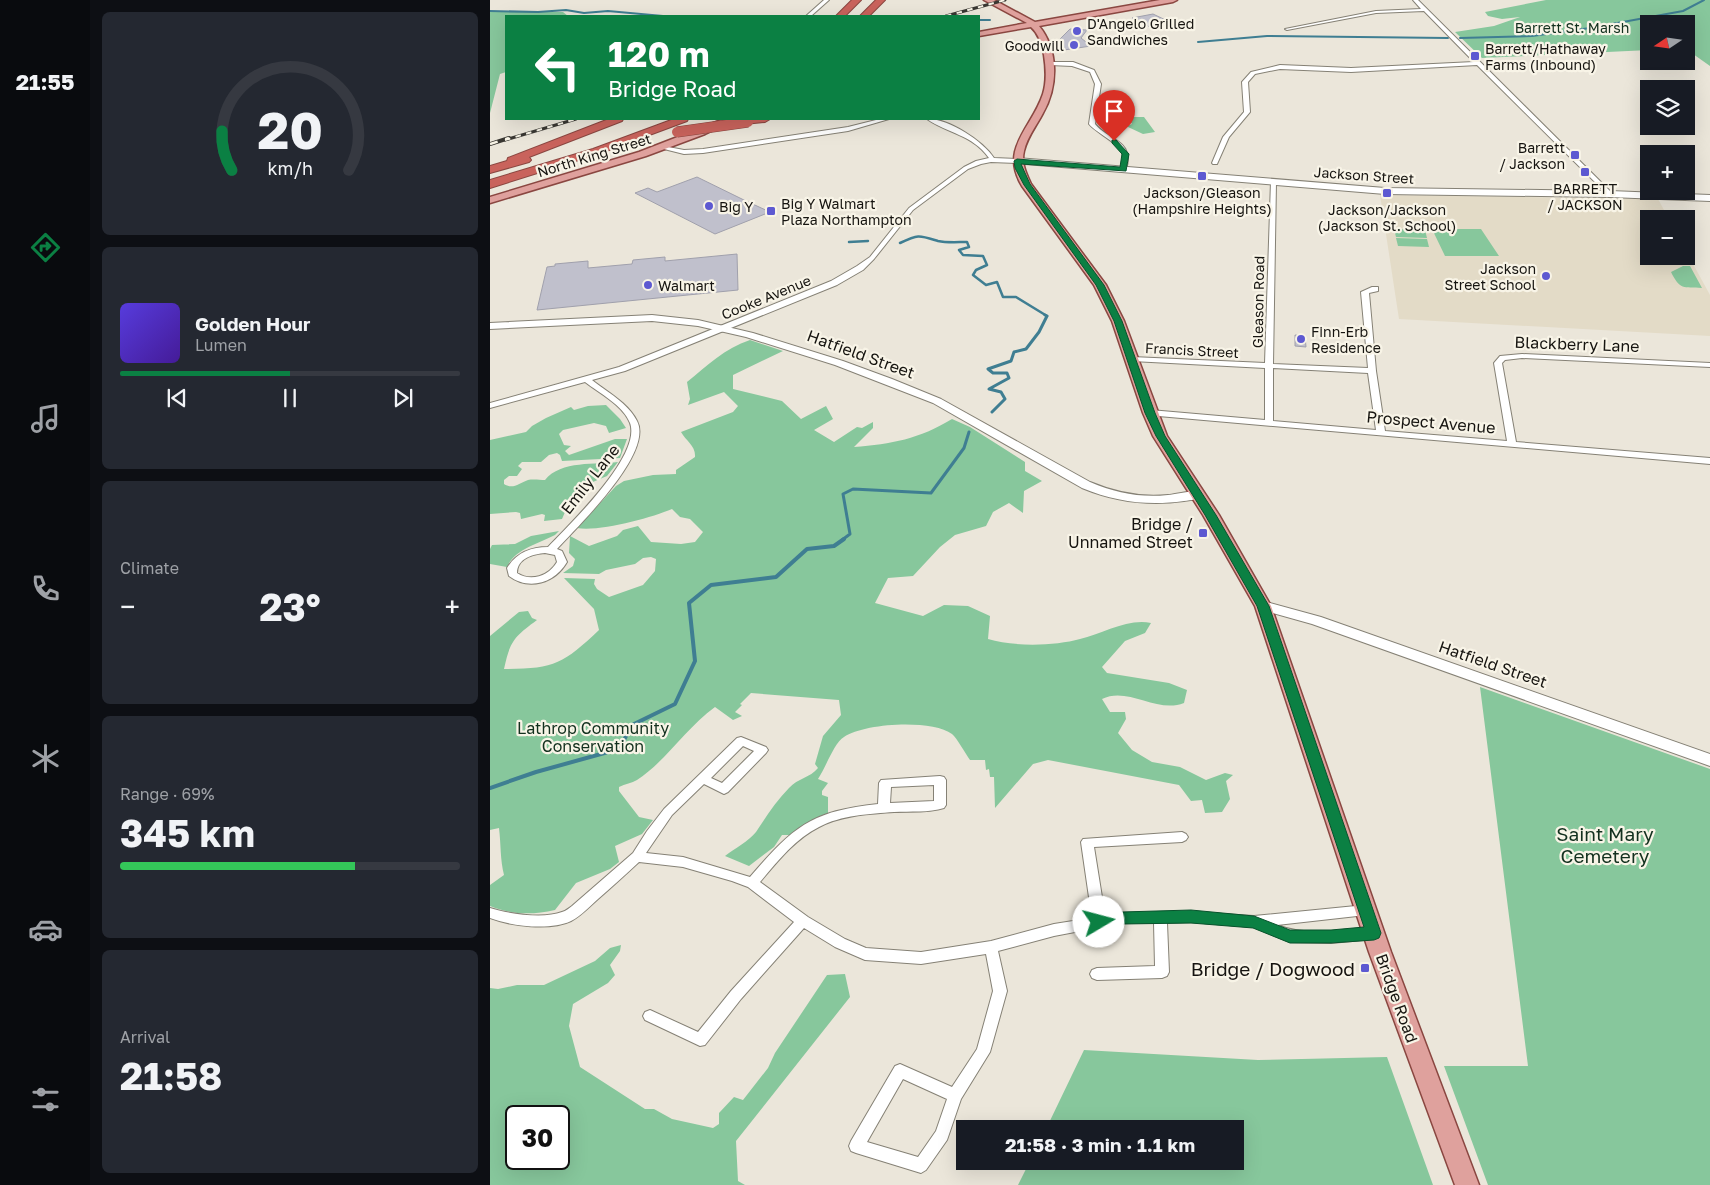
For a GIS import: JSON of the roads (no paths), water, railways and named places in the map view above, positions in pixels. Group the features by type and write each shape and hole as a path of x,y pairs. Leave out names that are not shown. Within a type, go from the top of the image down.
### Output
{"highway":[{"path":"841,15 857,0"},
{"path":"865,15 881,0"},
{"path":"490,185 597,151 680,120"},
{"path":"490,185 584,160 652,138 677,132 759,120"},
{"path":"490,169 621,123"}],"main road":[{"path":"988,0 1035,26 1042,36 1050,63 1050,84 1046,100 1020,147 1017,161"},
{"path":"980,36 1173,0"},
{"name":"North King Street","path":"490,200 609,166 663,148 729,120"},
{"name":"Bridge Road","path":"1017,161 1018,168 1026,184 1100,285 1118,321 1150,413 1160,436 1196,495 1211,515 1263,606 1374,933 1467,1185"}],"street":[{"path":"809,15 827,0"},
{"path":"1415,0 1610,194"},
{"path":"1287,29 1376,12 1425,10"},
{"path":"1050,63 1072,64 1092,72 1098,84 1092,124 1095,129 1124,150 1126,156 1124,169"},
{"path":"1215,163 1226,137 1247,112 1245,82 1250,75 1291,66 1351,70 1478,63"},
{"path":"663,148 684,152 703,151 848,129 882,120"},
{"path":"932,120 979,142 986,148 992,159"},
{"name":"Cooke Avenue","path":"490,406 587,380 654,358 834,283 860,268 872,258 906,215 924,198 970,165 992,159 1017,161"},
{"name":"Jackson Street","path":"1017,161 1402,192 1610,194 1710,198"},
{"name":"Gleason Road","path":"1269,423 1274,182"},
{"path":"1375,289 1364,292 1372,371 1381,432"},
{"name":"Hatfield Street","path":"490,326 652,318 677,319 724,328 840,363 937,401 1086,485 1108,495 1146,501 1196,495"},
{"name":"Blackberry Lane","path":"1512,444 1498,363 1503,358 1522,356 1710,365"},
{"name":"Francis Street","path":"1132,359 1372,371"},
{"name":"Emily Lane","path":"552,550 616,473 635,443 635,426 627,412 587,380"},
{"name":"Prospect Avenue","path":"1150,413 1710,461"},
{"path":"552,550 559,553 562,562 559,569 551,575 528,581 518,579 512,574 513,564 524,555 536,551 552,550"},
{"name":"Hatfield Street","path":"1263,606 1316,620 1710,760"},
{"path":"490,913 507,918 522,919 566,917 577,910 636,858 668,812 741,741 762,750 724,789 703,779"},
{"path":"752,883 789,842 817,822 845,815 884,809 940,804 940,780 885,783 884,809"},
{"path":"1099,922 1088,842 1182,838"},
{"path":"636,858 692,864 752,883 803,920 840,943 865,954 921,958 991,947 1054,930 1099,922 1160,917 1218,918 1254,922 1366,910"},
{"path":"1097,974 1162,972 1160,917"},
{"path":"650,1016 700,1040 736,995 803,920"},
{"path":"1254,922 1290,936 1331,937 1374,933"},
{"path":"956,1096 900,1071 856,1146 921,1165 942,1135 956,1096 983,1052 1000,991 991,947"}],"waterway":[{"path":"1460,38 1532,36 1590,28 1683,11 1704,0"},
{"path":"490,11 538,12 566,10 584,13 608,11 652,15"},
{"path":"980,20 990,20"},
{"path":"1198,42 1267,36 1448,38"},
{"path":"900,243 919,236 941,242 967,242 969,247 959,250 963,255 983,256 987,265 976,270 973,275 986,285 997,282 1003,297 1016,297 1047,316"},
{"path":"849,242 868,241"},
{"path":"992,412 1005,399 1001,392 989,389 1009,378 1007,373 993,373 988,369 1011,361 1014,352 1026,349 1039,332 1047,316"},
{"path":"842,540 850,534 843,494 853,489 931,493 964,448 969,432"},
{"path":"490,788 536,772 619,749 632,725 675,704 695,661 689,603 711,585 776,577 807,549 834,546 844,539"}],"railway":[{"path":"950,15 1005,0"},
{"path":"505,140 573,120"},
{"path":"490,144 509,138"}],"place":[{"name":"D'Angelo Grilled Sandwiches","path":"1077,31"},
{"name":"Goodwill","path":"1074,45"},
{"name":"Barrett/Hathaway Farms (Inbound)","path":"1475,56"},
{"name":"Barrett / Jackson","path":"1575,155"},
{"name":"BARRETT / JACKSON","path":"1585,172"},
{"name":"Jackson/Gleason (Hampshire Heights)","path":"1202,176"},
{"name":"Jackson/Jackson (Jackson St. School)","path":"1387,193"},
{"name":"Big Y","path":"709,206"},
{"name":"Big Y Walmart Plaza Northampton","path":"771,211"},
{"name":"Jackson Street School","path":"1546,276"},
{"name":"Walmart","path":"648,285"},
{"name":"Finn-Erb Residence","path":"1301,339"},
{"name":"Bridge / Unnamed Street","path":"1203,533"},
{"name":"Bridge / Dogwood","path":"1365,968"}],"park label":[{"name":"Barrett St. Marsh","path":"1572,27"},
{"name":"Lathrop Community Conservation","path":"593,737"},
{"name":"Saint Mary Cemetery","path":"1605,844"}]}
